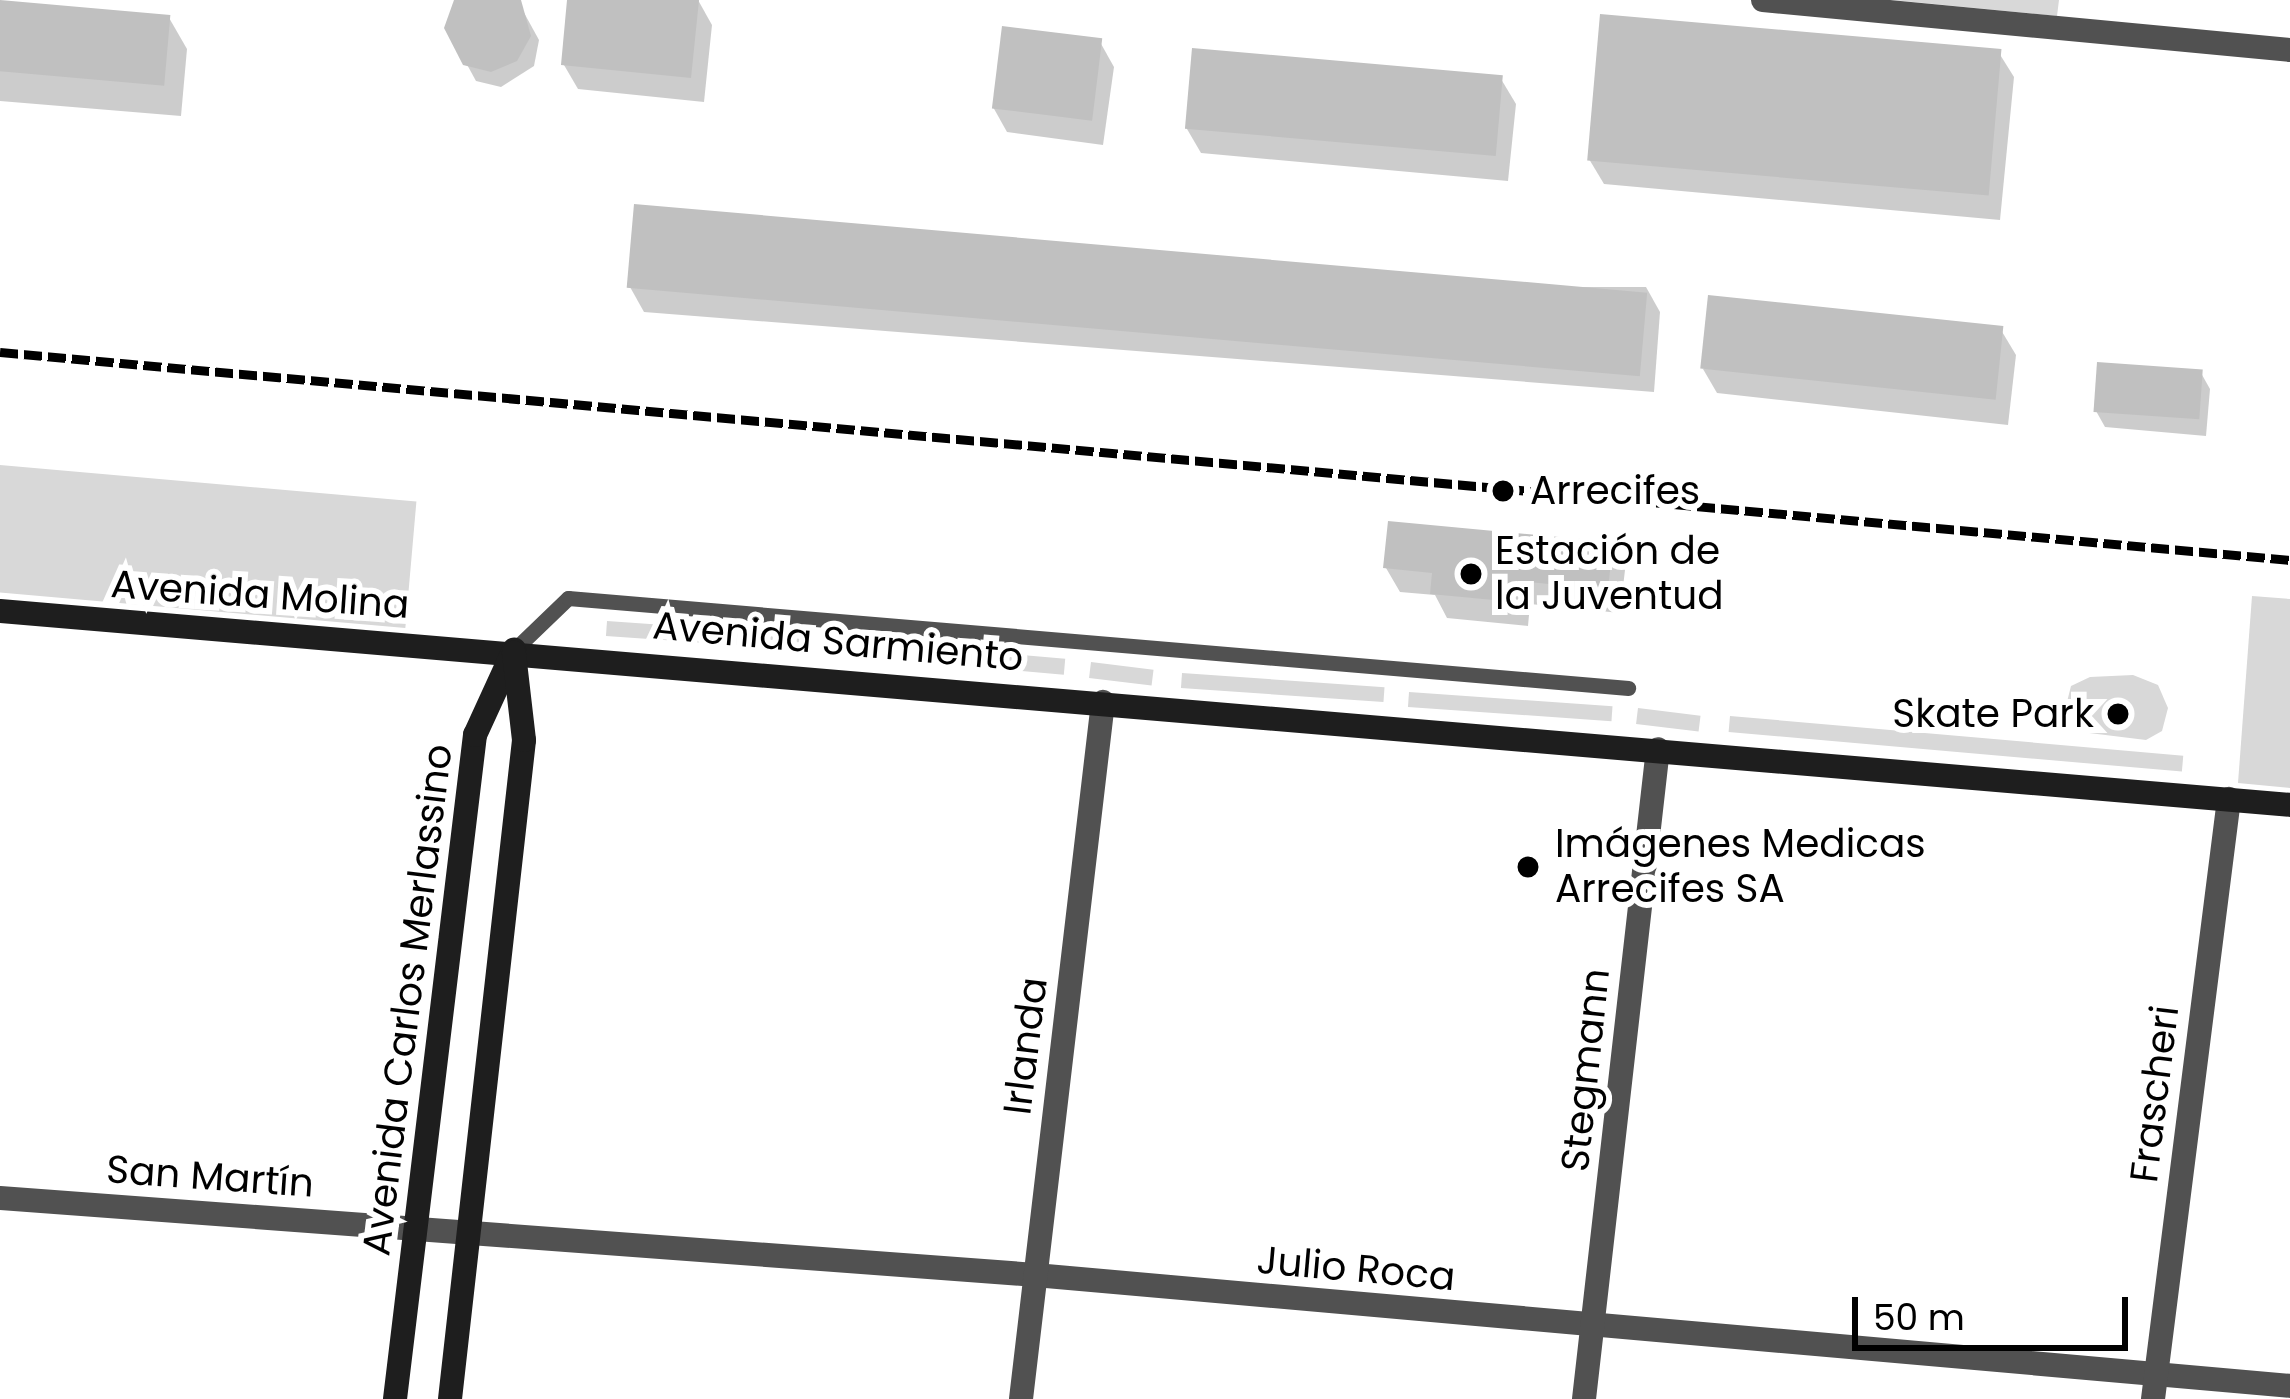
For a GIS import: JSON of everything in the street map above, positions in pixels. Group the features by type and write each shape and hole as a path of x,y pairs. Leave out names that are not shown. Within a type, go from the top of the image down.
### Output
{"street":[{"path":"1763,0 2290,50"},
{"name":"Avenida Molina","path":"0,611 514,650"},
{"path":"450,1399 524,740 514,650"},
{"name":"Avenida Sarmiento","path":"514,650 2290,805"},
{"name":"Avenida Carlos Merlassino","path":"395,1399 475,736 514,650"},
{"name":"Irlanda","path":"1021,1399 1103,701"},
{"name":"Stegmann","path":"1585,1399 1658,749"},
{"name":"Frascheri","path":"2154,1386 2229,799"},
{"name":"San Martín","path":"0,1198 415,1228"},
{"name":"Julio Roca","path":"415,1228 1035,1275 2154,1386 2290,1386"}],"lane":[{"name":"Avenida Sarmiento","path":"514,650 568,598 1628,688"}],"shaded area":[{"path":"1893,0 2059,0 2057,16"},
{"path":"0,465 416,501 405,628 0,592"},
{"path":"2252,596 2290,599 2290,788 2238,783"},
{"path":"607,621 811,635 809,650 606,636"},
{"path":"863,641 1065,659 1064,675 862,657"},
{"path":"1091,662 1154,670 1152,686 1089,678"},
{"path":"1182,673 1385,687 1383,702 1181,688"},
{"name":"Skate Park","path":"2133,675 2158,685 2168,708 2162,731 2146,740 2081,732 2066,706 2071,686 2090,677"},
{"path":"1409,692 1613,706 1611,721 1408,707"},
{"path":"1638,708 1701,716 1699,732 1636,724"},
{"path":"1730,716 2183,756 2182,772 1729,732"}],"building":[{"path":"0,0 170,15 164,86 0,71"},
{"path":"454,0 521,0 531,36 517,61 491,72 463,65 444,28"},
{"path":"567,0 699,0 691,78 561,65"},
{"path":"1600,14 2001,49 1989,196 1587,160"},
{"path":"1002,26 1102,38 1092,121 992,108"},
{"path":"1192,48 1503,75 1496,156 1185,129"},
{"path":"634,204 1647,293 1640,376 627,288"},
{"path":"1708,295 2003,326 1996,400 1700,369"},
{"path":"2097,362 2203,369 2199,419 2094,412"},
{"path":"1388,521 1613,542 1608,590 1518,581 1515,602 1430,594 1432,573 1383,568"}],"railway":[{"path":"0,352 2290,560"}],"place":[{"name":"Arrecifes","path":"1503,491"},
{"name":"Estación de la Juventud","path":"1471,574"},
{"name":"Skate Park","path":"2118,714"},
{"name":"Imágenes Medicas Arrecifes SA","path":"1528,867"}]}
